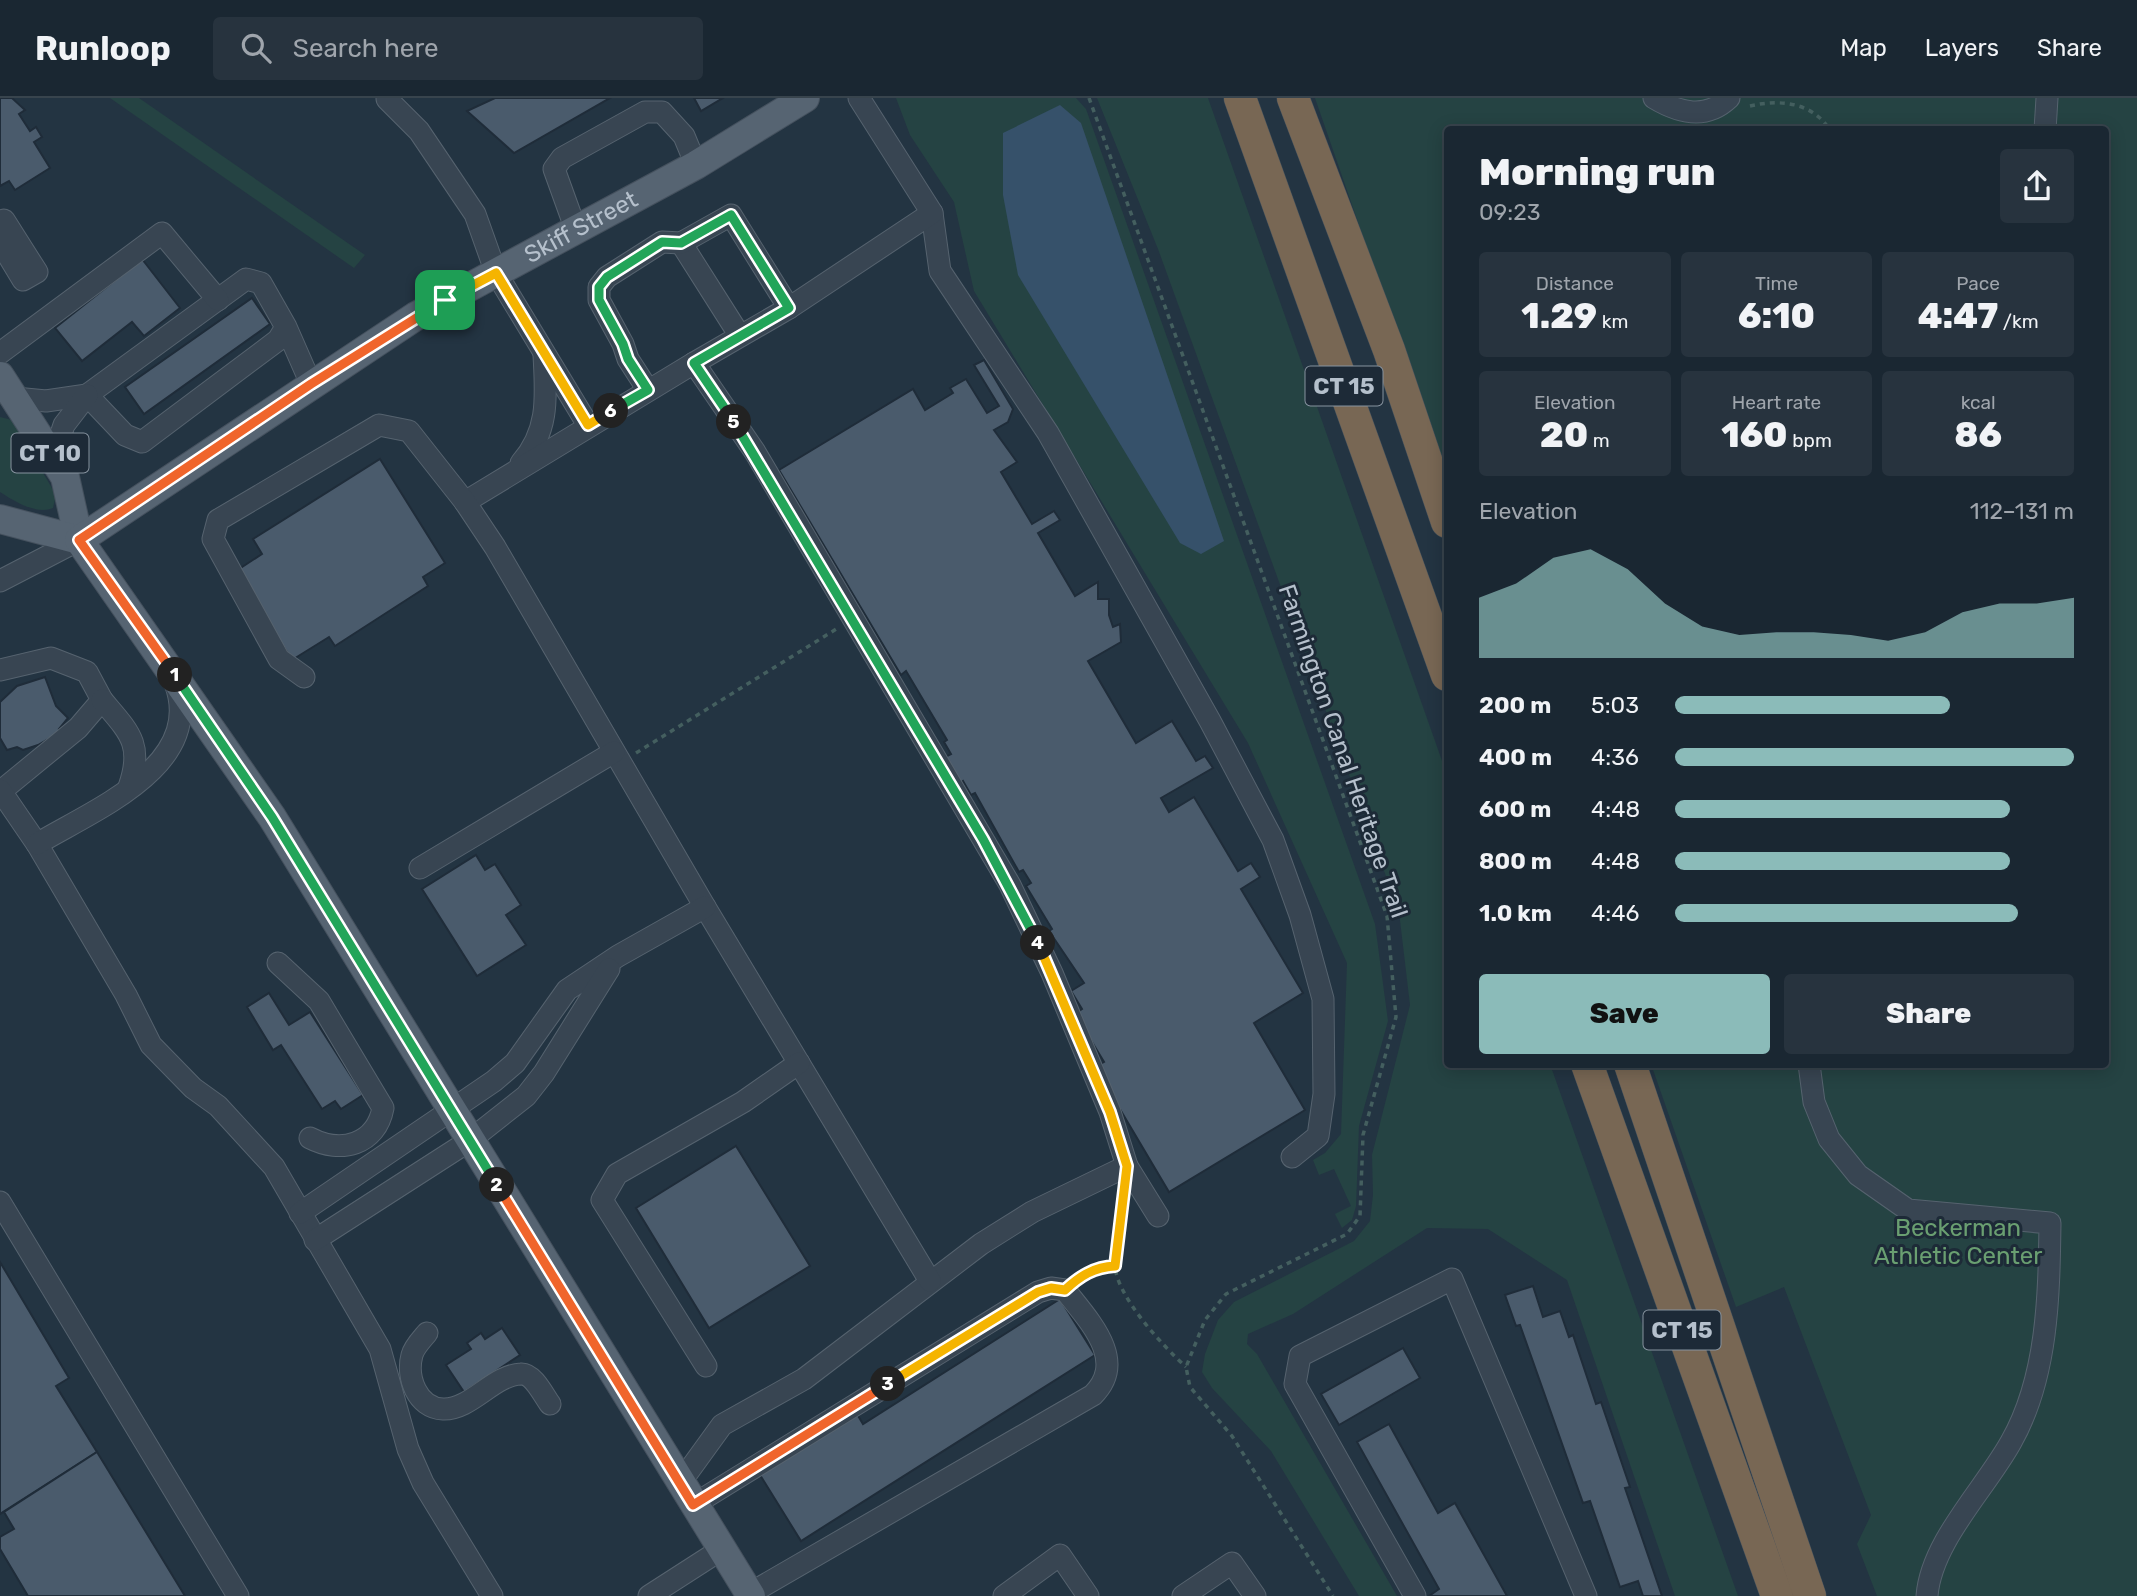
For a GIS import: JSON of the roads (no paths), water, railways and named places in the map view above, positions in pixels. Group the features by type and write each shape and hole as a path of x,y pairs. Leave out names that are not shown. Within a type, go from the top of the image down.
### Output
{"highway":[{"name":"CT 15","path":"1240,98 1444,667"},
{"name":"CT 15","path":"1293,98 1389,350 1444,513"},
{"name":"CT 15","path":"1588,1068 1777,1596"},
{"name":"CT 15","path":"1631,1068 1810,1596"}],"main road":[{"name":"Skiff Street","path":"79,540 416,316 696,165 805,98"},
{"name":"CT 10","path":"6,390 65,477 79,540 272,817 750,1595"},
{"path":"0,519 79,540"}],"street":[{"path":"859,98 932,213 940,271 1048,433 1210,720 1273,839 1300,915 1323,999 1324,1094 1318,1136 1292,1157"},
{"path":"1654,98 1673,108 1696,113 1707,112 1729,98"},
{"path":"2045,126 2047,98"},
{"path":"387,99 419,131 475,214 496,273 588,425"},
{"path":"576,230 554,169 562,158 645,112 662,113 684,136 696,165"},
{"path":"465,502 588,425 789,308 932,213"},
{"path":"648,390 628,359 623,344 599,300 599,287 607,277 662,242 681,243 731,215 789,308"},
{"path":"0,222 4,219 37,272 23,280 0,242"},
{"path":"0,354 162,233 218,300"},
{"path":"681,243 740,336"},
{"path":"53,458 64,425 87,395 246,279 261,283 286,327 311,384"},
{"path":"87,395 125,435 142,442 278,340 286,327"},
{"path":"512,472 534,444 545,417 544,353"},
{"path":"694,363 755,452 1010,885 1052,973 1110,1112 1127,1166 1158,1216"},
{"path":"6,390 46,401 87,395"},
{"path":"304,677 279,659 213,539 218,520 379,425 409,431 465,502 624,753 705,907 930,1281"},
{"name":"Skiff Street","path":"0,581 79,540"},
{"path":"0,670 51,658 88,672 102,700 134,739 137,764 129,788"},
{"path":"37,844 129,788 151,773 163,760 178,732 180,704 168,665"},
{"path":"102,700 78,728 0,790 37,844 126,995 151,1045 193,1088 218,1106 274,1167 344,1282 380,1349 408,1449 423,1483 492,1596"},
{"path":"420,868 624,753"},
{"path":"300,1213 452,1110 514,1063 567,990 618,956 705,907"},
{"path":"316,1240 469,1141 526,1096 544,1073 592,992 618,956"},
{"path":"278,963 319,1000 383,1108 380,1124 371,1134 339,1148 325,1146 310,1138"},
{"path":"706,1366 602,1200 617,1174 743,1102 799,1063"},
{"path":"1810,1068 1814,1102 1829,1139 1858,1175 1908,1210 2050,1223 2049,1289 2038,1371 2012,1440 1940,1551 1927,1596"},
{"path":"687,1494 722,1425 804,1378 930,1281 1032,1212 1127,1166"},
{"path":"0,1202 238,1596"},
{"path":"1415,1596 1295,1384 1300,1356 1452,1279 1586,1596"},
{"path":"687,1494 1038,1292 1051,1288 1065,1290 1108,1353 1109,1367 1105,1384 1093,1395 750,1595"},
{"path":"426,1333 412,1353 410,1374 419,1395 432,1406 452,1408 505,1378 523,1373 529,1375 550,1404"},
{"path":"649,1596 722,1549"},
{"path":"1004,1596 1060,1555 1088,1596"},
{"path":"1183,1596 1232,1563 1255,1596"}],"water":[{"path":"1060,105 1081,123 1224,541 1201,554 1180,543 1018,275 1003,195 1003,133"}],"park label":[{"name":"Beckerman Athletic Center","path":"1958,1242"}]}
